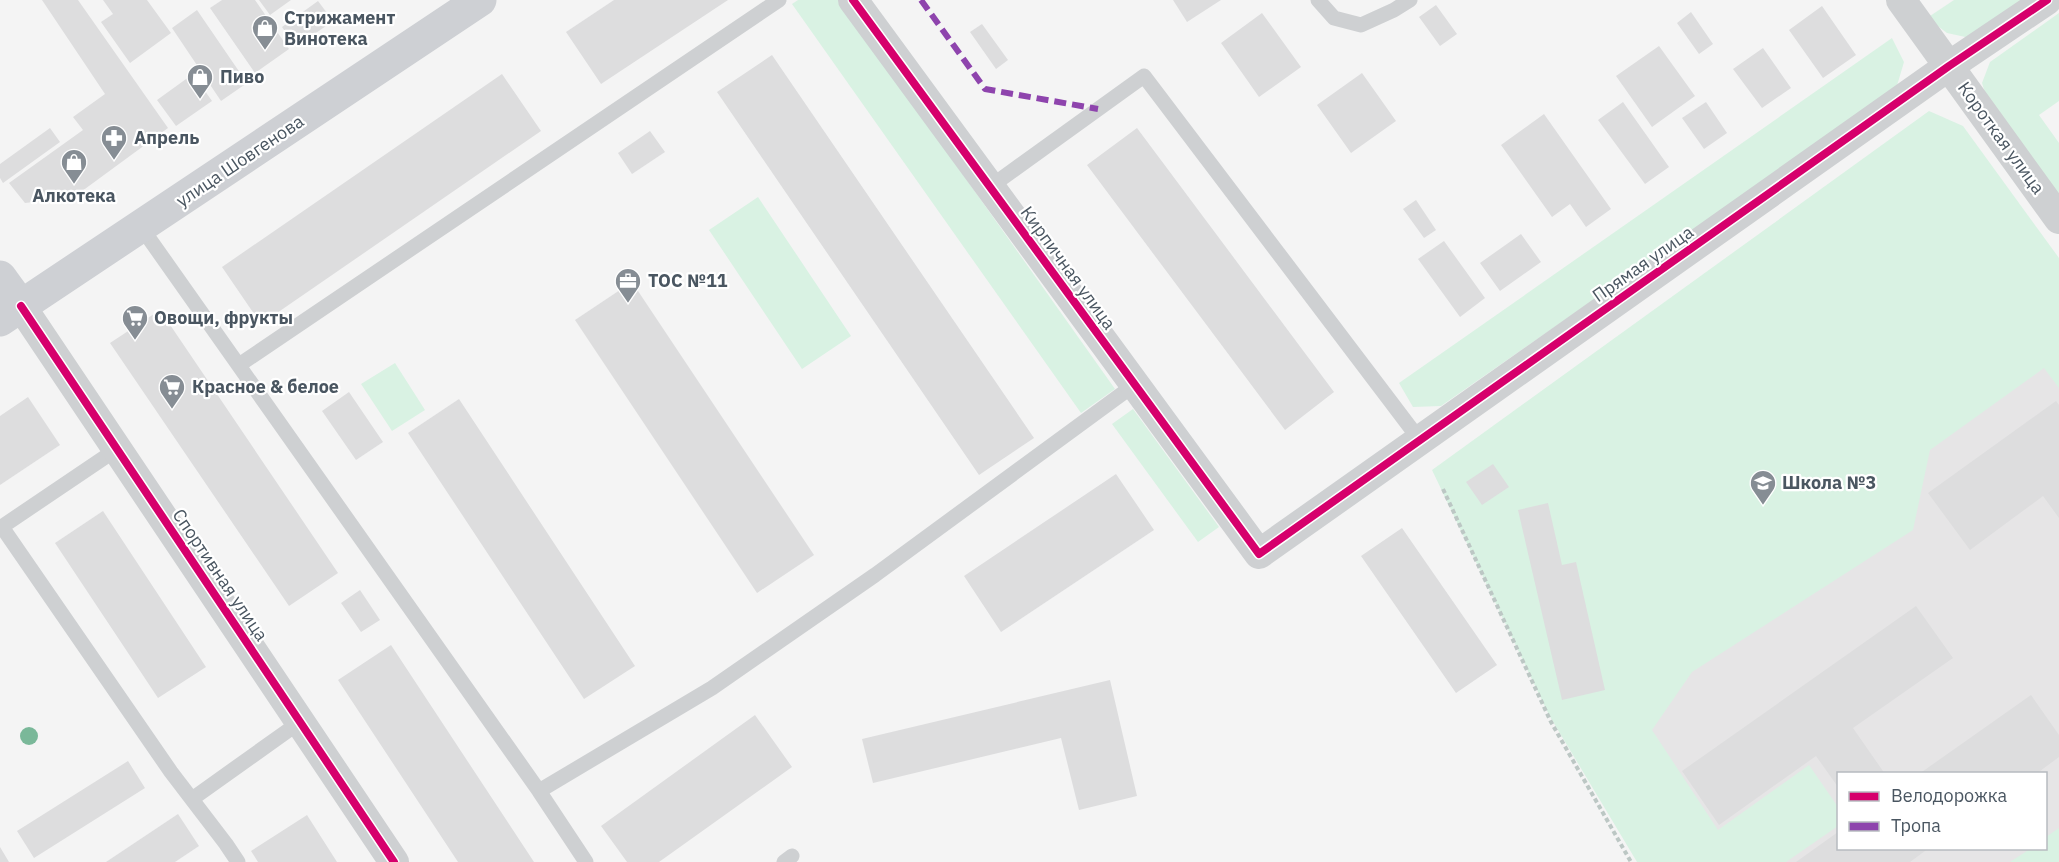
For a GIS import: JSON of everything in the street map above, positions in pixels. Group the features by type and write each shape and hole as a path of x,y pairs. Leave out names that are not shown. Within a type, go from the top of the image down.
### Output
{"main road":[{"name":"улица Шовгенова","path":"10,313 480,0"},
{"name":"Спортивная улица","path":"0,278 10,313"}],"street":[{"name":"Кирпичная улица","path":"853,0 1258,554"},
{"name":"Короткая улица","path":"1901,0 2059,219"},
{"name":"Прямая улица","path":"1258,554 1949,66 2047,0"},
{"name":"Спортивная улица","path":"10,313 117,449 394,862"}],"lane":[{"path":"239,366 780,0"},
{"path":"1318,0 1334,18 1361,25 1410,0"},
{"path":"990,187 1144,76 1419,439"},
{"path":"141,227 539,791 586,862"},
{"path":"539,791 712,688 875,575 1134,385"},
{"path":"117,449 1,527 171,772 238,862"},
{"path":"192,799 300,722"}],"path":[{"path":"1443,489 1551,722 1631,862"}],"shaded area":[{"name":"Школа №3","path":"2059,326 2059,862 1646,862 1493,464"}],"green space":[{"path":"798,0 839,0 1115,389 1081,413 792,4"},
{"path":"1954,0 2025,0 1970,38 1947,33 1927,18"},
{"path":"2059,13 2059,101 2039,115 2059,143 2059,206 1990,108 1982,83 1990,62"},
{"path":"1892,38 1904,62 1896,89 1441,406 1413,407 1399,383"},
{"name":"Школа №3","path":"1929,111 1963,126 2059,258 2059,388 2044,368 1930,450 1913,530 1692,672 1652,730 1718,830 1809,765 1837,806 1837,827 1786,862 1637,862 1549,715 1432,470"},
{"path":"758,197 851,336 802,369 709,230"},
{"path":"395,363 425,410 392,431 361,384"},
{"path":"1133,409 1219,527 1198,542 1112,424"},
{"path":"2059,828 2059,862 2010,862 2028,850 2047,850 2047,836"}],"building":[{"path":"42,0 78,0 168,128 74,197 25,203 9,183 83,130 73,117 105,94"},
{"path":"103,0 147,0 171,33 130,63 101,22 113,14"},
{"path":"222,0 255,0 289,49 255,73 210,8"},
{"path":"259,0 291,0 270,15"},
{"path":"614,0 728,0 601,84 566,32"},
{"path":"1173,0 1221,0 1187,22"},
{"path":"318,1 333,21 296,47 282,27"},
{"path":"1436,5 1457,34 1440,46 1419,17"},
{"path":"1822,6 1856,55 1823,78 1789,30"},
{"path":"197,10 247,83 221,101 172,28"},
{"path":"1691,12 1713,44 1699,54 1677,23"},
{"path":"1262,13 1301,67 1259,97 1221,43"},
{"path":"982,24 1008,60 996,69 970,32"},
{"path":"1659,46 1695,96 1652,127 1616,76"},
{"path":"1763,48 1791,88 1762,108 1733,69"},
{"path":"772,55 1034,438 979,475 717,92"},
{"path":"1362,73 1396,121 1351,153 1317,105"},
{"path":"193,74 212,101 176,126 157,100"},
{"path":"502,74 541,131 261,324 222,267"},
{"path":"1623,102 1669,167 1645,184 1598,120"},
{"path":"1706,102 1727,133 1704,149 1682,118"},
{"path":"1544,114 1611,209 1586,227 1570,204 1552,217 1501,145"},
{"path":"50,128 60,142 3,183 0,178 0,164"},
{"path":"1137,128 1334,392 1285,430 1087,165"},
{"path":"650,131 665,152 632,174 618,153"},
{"path":"1416,200 1436,230 1424,238 1403,209"},
{"path":"1521,234 1541,262 1500,291 1480,263"},
{"path":"1444,241 1485,298 1460,317 1418,259"},
{"path":"632,282 814,555 757,593 575,320"},
{"path":"160,310 338,573 289,606 110,343"},
{"path":"349,392 383,442 356,460 322,411"},
{"path":"28,397 60,445 0,485 0,416"},
{"path":"459,399 635,666 584,699 408,433"},
{"path":"2056,401 2059,405 2059,518 2043,496 1970,550 1928,493"},
{"path":"1493,464 1509,487 1482,505 1466,482"},
{"path":"1116,474 1154,530 1001,632 964,576"},
{"path":"1548,503 1562,565 1576,562 1605,690 1562,700 1518,510"},
{"path":"103,511 206,667 158,698 55,543"},
{"path":"1402,528 1497,665 1456,693 1361,556"},
{"path":"360,590 380,620 361,632 341,603"},
{"path":"1916,606 1953,658 1853,728 1884,772 1837,772 1837,786 1816,756 1719,825 1682,771"},
{"path":"391,645 534,862 458,862 338,680"},
{"path":"1110,680 1137,796 1079,810 1061,738 873,783 862,739"},
{"path":"2031,695 2059,735 2059,757 2039,772 1922,772"},
{"path":"755,715 792,767 659,862 627,862 601,826"},
{"path":"128,761 145,788 34,858 17,831"},
{"path":"178,814 199,846 175,862 106,862"},
{"path":"307,815 337,862 258,862 251,851"},
{"path":"1837,833 1837,850 1926,850 1910,862 1796,862"},
{"path":"0,847 9,862 0,862"}],"marked path":[{"path":"921,0 985,89 1098,109"}],"cycle path":[{"path":"853,0 1259,554 1949,66 2047,0"},
{"path":"21,306 394,862"}],"place":[{"name":"Стрижамент Винотека","path":"265,51"},
{"name":"Пиво","path":"200,100"},
{"name":"Апрель","path":"114,161"},
{"name":"Алкотека","path":"74,185"},
{"name":"ТОС №11","path":"628,304"},
{"name":"Овощи, фрукты","path":"135,341"},
{"name":"Красное & белое","path":"172,410"},
{"name":"Школа №3","path":"1763,506"}]}
